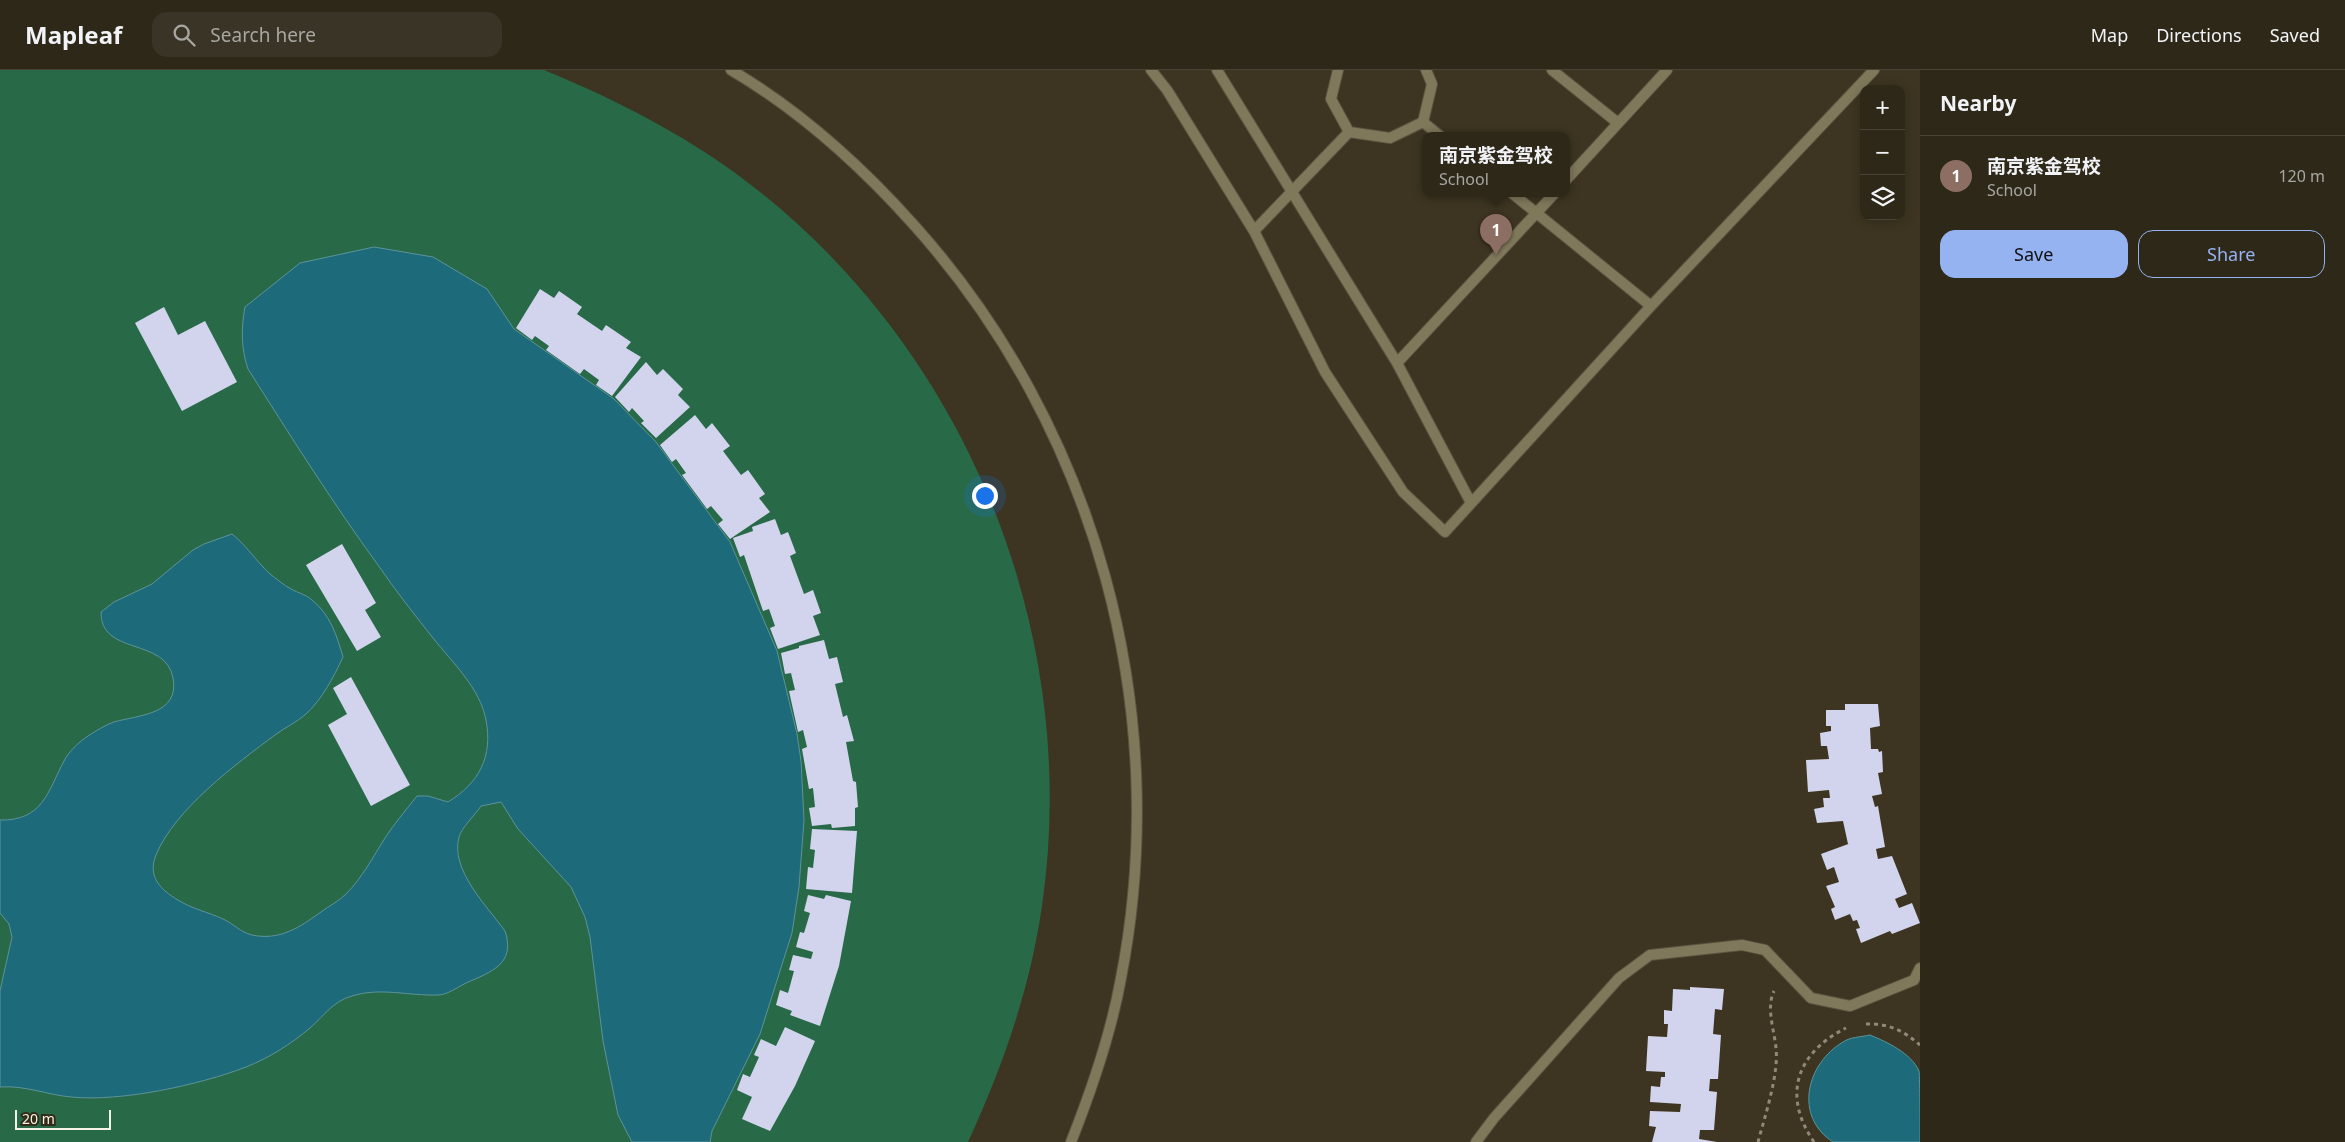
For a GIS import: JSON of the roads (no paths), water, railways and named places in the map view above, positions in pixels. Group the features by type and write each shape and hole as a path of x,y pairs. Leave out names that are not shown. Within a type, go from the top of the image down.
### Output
{"lane":[{"path":"731,70 792,112 842,153 889,198 932,246 972,297 1013,360 1040,408 1060,450 1091,528 1110,591 1125,663 1133,718 1136,765 1137,849 1131,914 1121,978 1106,1042 1086,1104 1071,1142"},
{"path":"1152,70 1167,90 1254,231 1326,372 1403,492 1445,532 1651,306 1874,70"},
{"path":"1217,70 1397,363 1471,503"},
{"path":"1338,70 1331,99 1349,132"},
{"path":"1423,122 1432,84 1426,70"},
{"path":"1552,70 1618,123"},
{"path":"1570,176 1667,70"},
{"path":"1349,132 1390,138 1423,122"},
{"path":"1423,122 1435,132"},
{"path":"1254,231 1349,132"},
{"path":"1517,197 1651,306"},
{"path":"1397,363 1551,197"},
{"path":"1476,1142 1494,1118 1619,978 1650,955 1742,945 1765,950 1811,998 1850,1006 1914,980 1920,968"}],"water":[{"path":"374,247 433,257 487,289 514,329 614,399 656,442 730,542 777,651 797,734 801,761 804,820 799,887 792,933 760,1034 712,1131 710,1142 632,1142 618,1115 603,1041 590,937 585,917 571,887 518,829 501,802 481,806 459,837 460,862 465,875 480,899 505,931 508,942 504,959 499,965 484,975 441,995 373,992 345,998 334,1005 303,1034 271,1055 227,1074 183,1086 160,1091 91,1098 62,1096 18,1087 0,1087 0,991 12,937 9,924 0,913 0,820 14,819 35,810 48,793 66,757 85,738 111,723 155,711 170,700 173,690 173,678 168,665 159,657 111,635 104,626 101,612 114,602 152,584 193,550 232,534 272,575 288,587 310,598 324,612 335,633 343,657 318,701 302,717 275,735 225,774 192,804 165,838 156,855 153,870 157,882 166,892 183,903 223,919 248,934 272,936 281,934 305,923 337,901 357,881 389,833 417,796 428,796 448,802 468,786 481,768 485,757 488,733 483,708 472,686 398,593 344,517 248,369 244,354 242,331 245,307 300,263"},
{"path":"1870,1035 1891,1045 1904,1054 1919,1071 1920,1142 1833,1142 1820,1131 1813,1118 1809,1104 1810,1090 1813,1076 1821,1063 1831,1051 1846,1040"}],"place":[{"name":"南京紫金驾校","path":"1496,255"}]}
